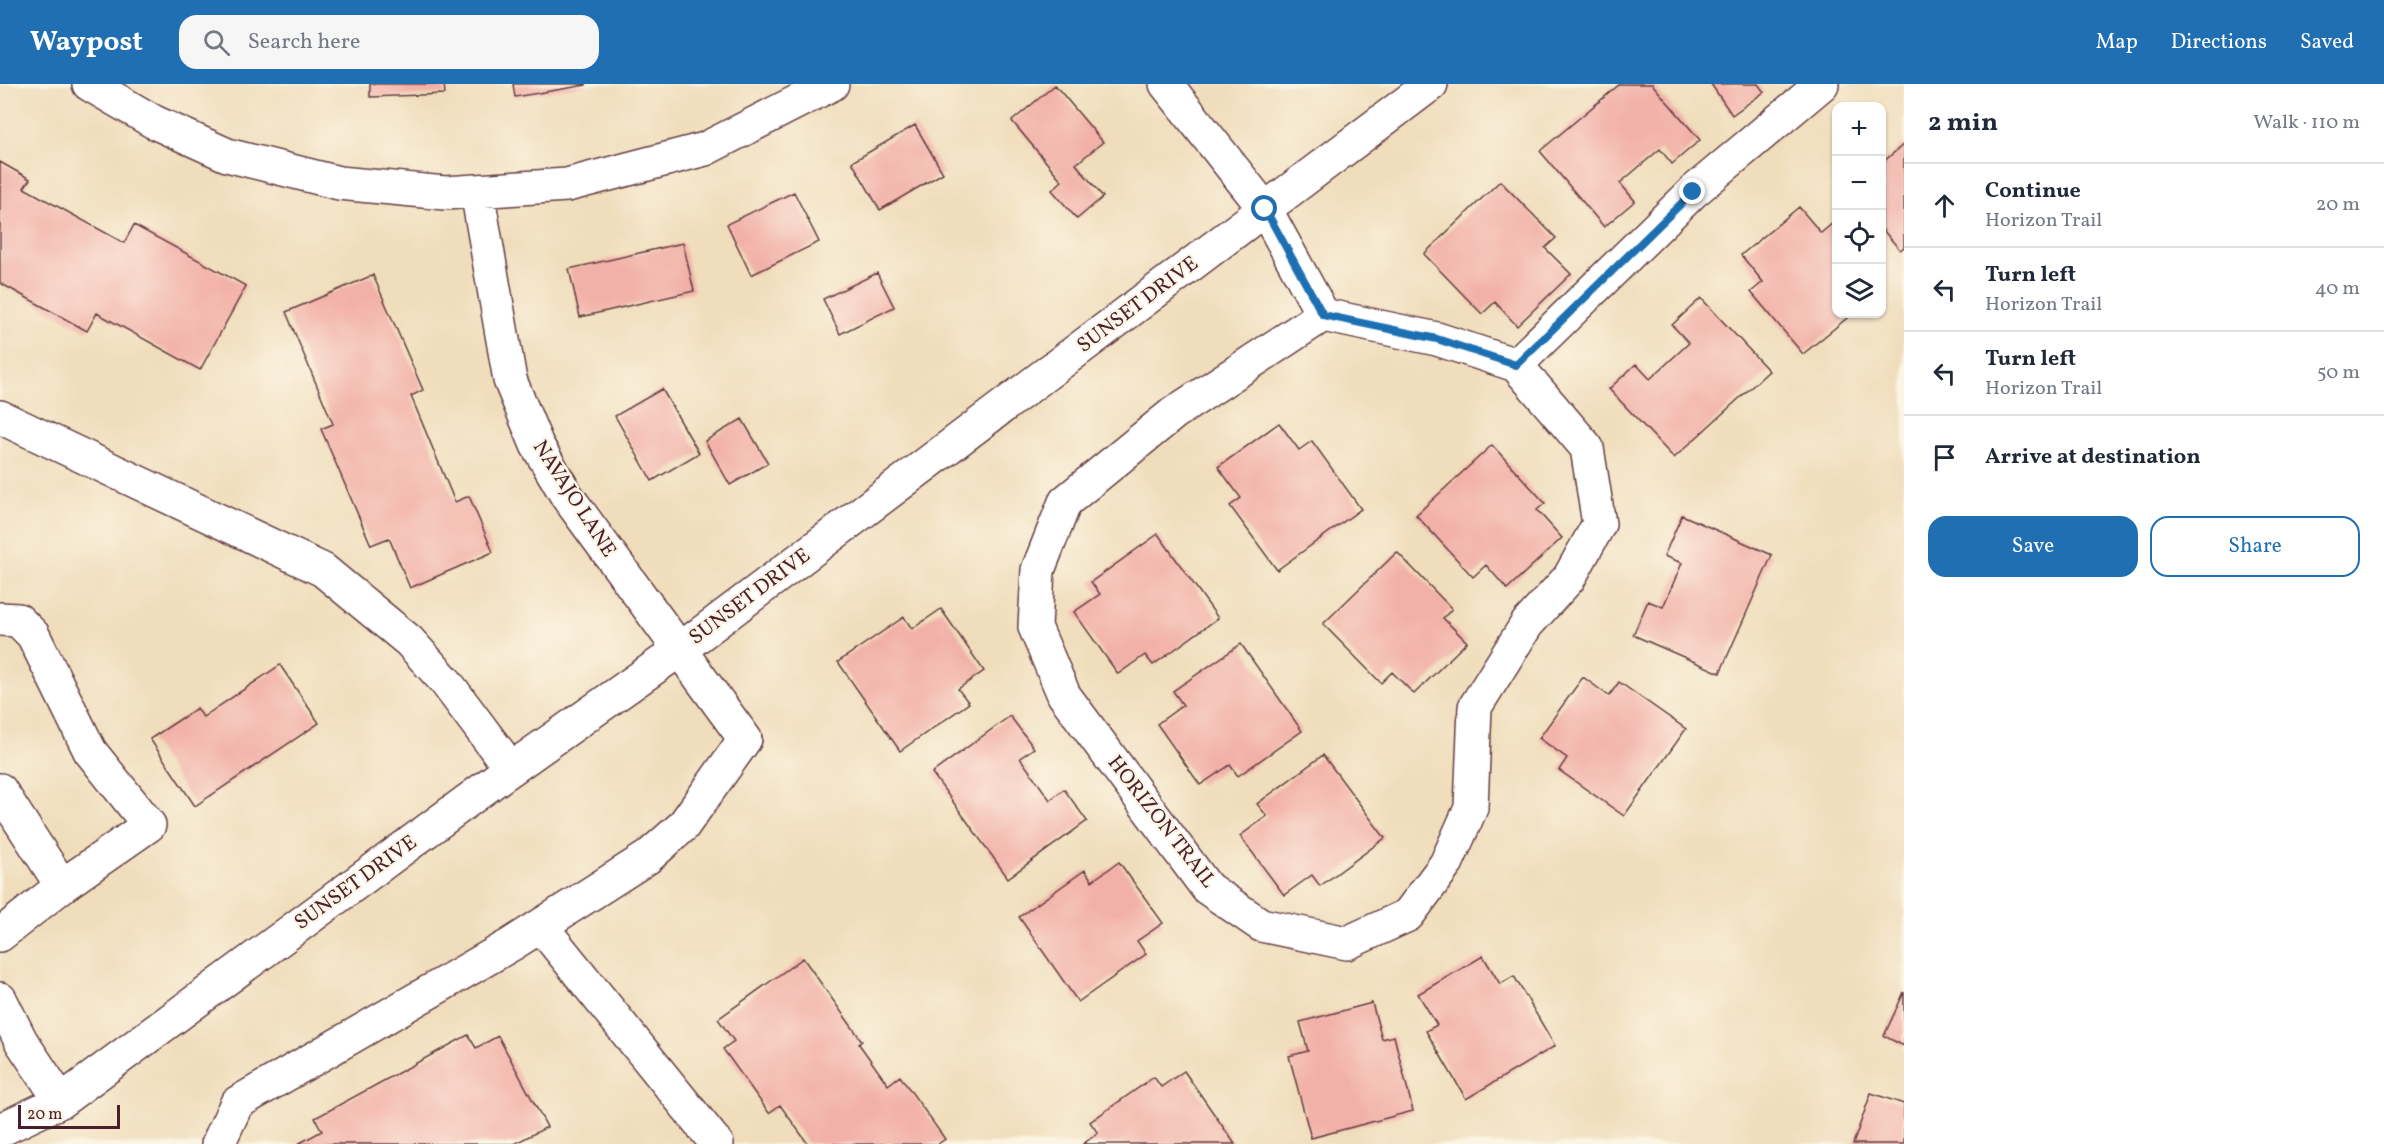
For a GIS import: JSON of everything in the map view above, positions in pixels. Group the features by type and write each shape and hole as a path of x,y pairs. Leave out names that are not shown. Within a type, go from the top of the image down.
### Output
{"street":[{"path":"89,84 154,122 227,156 339,183 445,193 567,185 705,149 832,84"},
{"path":"1166,84 1265,209 1323,315 1437,339 1516,365 1693,192 1822,84"},
{"name":"SUNSET DRIVE","path":"0,1130 61,1101 511,769 678,651 1431,84"},
{"name":"NAVAJO LANE","path":"477,191 510,380 537,445 567,496 744,739 683,826 648,857 541,926"},
{"name":"HORIZON TRAIL","path":"1323,315 1174,413 1065,502 1038,570 1035,627 1064,694 1207,888 1262,926 1347,943 1408,915 1446,864 1471,808 1475,707 1527,624 1569,578 1599,524 1587,448 1516,365"},
{"path":"0,417 323,570 409,641 446,682 511,769"},
{"path":"0,620 18,620 33,635 90,751 149,825 62,886 0,935"},
{"path":"0,790 62,886"},
{"path":"218,1144 237,1103 541,926 717,1144"},
{"path":"0,999 21,1041 61,1101"},
{"name":"SUNSET DRIVE","path":"25,1144 61,1101"}],"building":[{"path":"370,84 444,84 445,94 370,97"},
{"path":"513,84 586,84 586,85 515,97"},
{"path":"1620,84 1652,84 1700,140 1672,164 1660,149 1620,183 1635,201 1604,227 1540,151"},
{"path":"1711,84 1758,84 1764,92 1732,115"},
{"path":"1055,85 1103,142 1076,164 1103,197 1077,219 1052,190 1062,181 1012,121"},
{"path":"915,125 943,173 880,210 852,162"},
{"path":"1904,144 1904,247 1900,250 1886,234 1886,160"},
{"path":"0,162 30,179 24,188 124,243 134,225 246,286 200,370 97,313 87,331 0,283"},
{"path":"1500,181 1556,238 1545,248 1571,274 1517,326 1495,302 1482,314 1424,254"},
{"path":"794,192 819,242 751,275 727,224"},
{"path":"1799,207 1821,233 1832,224 1832,318 1847,318 1803,354 1751,292 1763,282 1741,255"},
{"path":"683,243 694,291 580,317 569,269"},
{"path":"877,273 894,307 840,334 823,299"},
{"path":"373,275 423,390 411,396 455,502 469,496 493,552 410,588 389,538 371,545 321,429 333,424 286,312"},
{"path":"1701,298 1769,371 1674,458 1609,389 1636,364 1650,379 1689,343 1672,325"},
{"path":"662,389 699,453 652,481 615,416"},
{"path":"742,419 768,463 730,485 705,441"},
{"path":"1279,423 1299,450 1312,441 1361,509 1277,570 1230,506 1241,498 1218,467"},
{"path":"1492,445 1545,503 1537,510 1562,538 1507,589 1486,565 1473,577 1416,515"},
{"path":"1682,515 1772,555 1720,673 1633,635 1648,601 1663,607 1682,563 1664,556"},
{"path":"1158,534 1218,618 1153,665 1145,655 1118,674 1074,612 1100,594 1091,582"},
{"path":"1397,552 1452,609 1443,618 1467,642 1414,694 1392,672 1381,683 1323,624"},
{"path":"941,609 984,671 958,689 969,703 900,751 838,662 904,617 912,629"},
{"path":"1241,644 1302,731 1238,776 1230,765 1200,785 1157,724 1183,705 1173,691"},
{"path":"280,665 319,723 195,806 150,739 197,708 203,717"},
{"path":"1583,677 1609,696 1619,682 1686,729 1624,816 1559,770 1567,758 1539,738"},
{"path":"1010,716 1034,748 1020,758 1050,800 1064,789 1087,821 1008,878 932,773"},
{"path":"1323,755 1385,838 1320,886 1312,875 1284,895 1240,836 1267,816 1257,804"},
{"path":"1119,862 1163,923 1137,941 1146,954 1078,1002 1019,917 1085,870 1092,881"},
{"path":"1483,956 1500,984 1514,976 1555,1046 1466,1099 1426,1031 1437,1025 1418,994"},
{"path":"803,958 862,1041 859,1044 888,1085 900,1076 945,1139 938,1144 808,1144 780,1105 769,1113 723,1049 734,1041 718,1019"},
{"path":"1904,992 1904,1046 1884,1036"},
{"path":"1372,1003 1382,1039 1394,1036 1413,1111 1311,1138 1289,1056 1308,1051 1300,1022"},
{"path":"468,1035 476,1048 498,1036 547,1127 514,1144 298,1144 322,1131 315,1118"},
{"path":"1184,1071 1235,1144 1083,1144 1098,1133 1090,1122 1154,1077 1161,1087"},
{"path":"1871,1093 1904,1104 1904,1144 1853,1144"}],"route":[{"path":"1265,209 1323,315 1437,339 1516,365 1693,192"}]}
